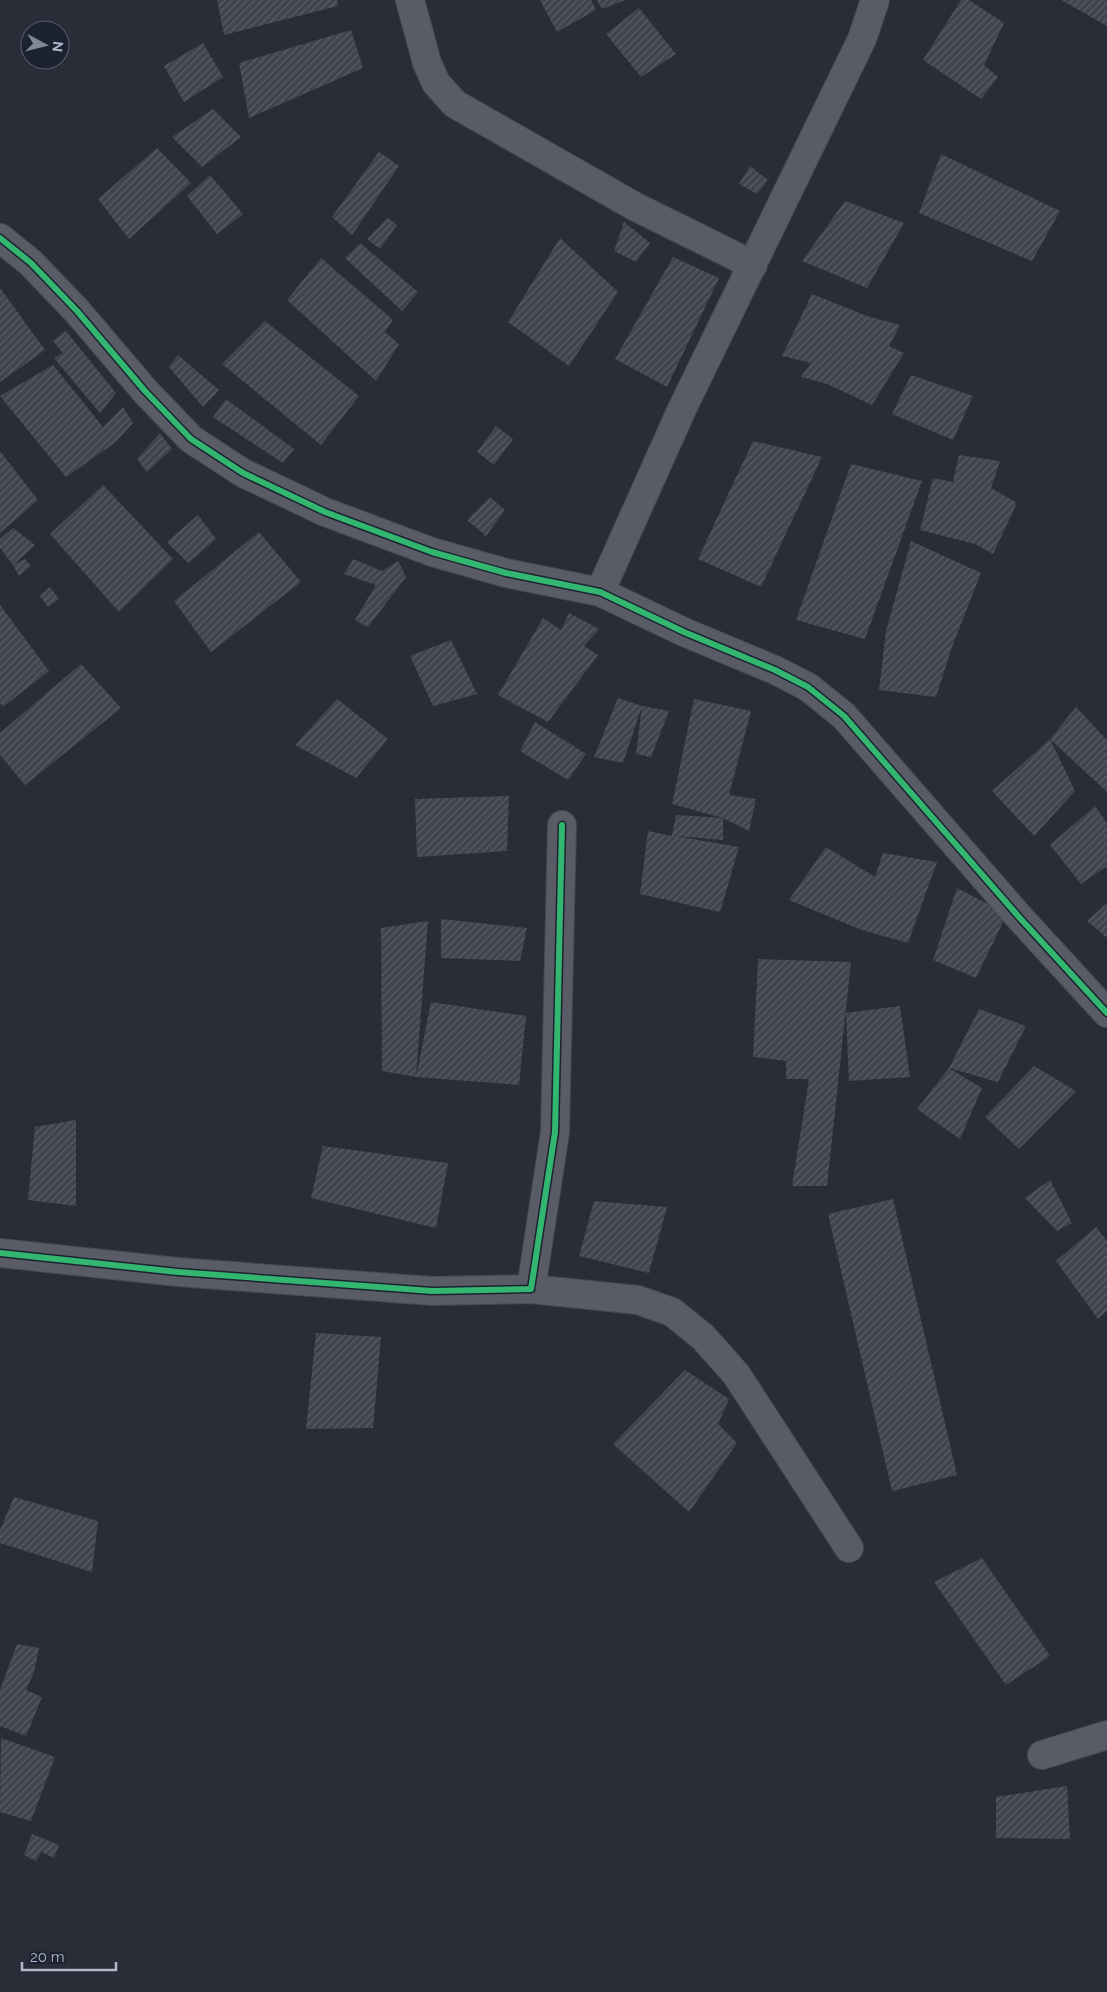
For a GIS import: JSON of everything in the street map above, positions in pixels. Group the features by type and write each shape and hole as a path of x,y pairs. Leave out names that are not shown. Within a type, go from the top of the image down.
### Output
{"street":[{"path":"410,0 428,63 436,83 455,104 634,206 753,265"},
{"path":"600,592 682,409 862,39 875,0"},
{"path":"0,238 31,263 77,311 145,391 191,439 243,473 325,512 432,552 506,573 600,592 808,687 844,716 1019,917 1107,1013"},
{"path":"531,1289 555,1132 562,825"},
{"path":"0,1253 178,1272 432,1291 531,1289 638,1300 672,1312 703,1337 736,1374 849,1548"},
{"path":"1042,1755 1107,1736"}],"building":[{"path":"217,0 337,0 338,6 224,35"},
{"path":"540,0 591,0 596,10 557,32"},
{"path":"597,0 626,0 602,9"},
{"path":"961,0 969,0 1004,23 984,65 998,77 981,99 923,60"},
{"path":"1061,0 1107,0 1107,26"},
{"path":"639,8 676,54 641,77 606,34"},
{"path":"351,30 363,68 249,118 239,63"},
{"path":"203,43 223,77 184,102 164,66"},
{"path":"213,109 241,137 202,167 172,137"},
{"path":"157,148 191,183 129,239 98,199"},
{"path":"379,152 399,166 352,235 332,217"},
{"path":"941,154 1060,211 1032,261 919,213"},
{"path":"750,166 768,180 757,194 739,184"},
{"path":"210,175 243,214 217,234 187,196"},
{"path":"845,201 904,223 867,288 802,261"},
{"path":"388,218 397,225 380,249 367,239"},
{"path":"624,222 650,243 636,262 614,251"},
{"path":"560,238 618,292 569,366 508,322"},
{"path":"360,243 418,292 402,311 345,258"},
{"path":"673,257 719,278 667,387 615,359"},
{"path":"321,258 393,320 385,332 399,344 376,381 287,300"},
{"path":"0,288 45,350 0,382"},
{"path":"812,294 867,316 900,325 889,346 904,353 872,405 827,384 801,377 811,363 782,356"},
{"path":"265,321 359,396 321,445 222,364"},
{"path":"66,331 116,393 100,413 54,358 63,353 53,341"},
{"path":"178,355 219,390 203,407 169,367"},
{"path":"53,365 103,427 123,407 133,423 116,442 66,477 0,396"},
{"path":"911,375 973,396 953,440 892,414"},
{"path":"226,399 294,449 283,463 213,417"},
{"path":"496,426 513,439 494,465 477,452"},
{"path":"160,433 172,449 147,472 137,459"},
{"path":"753,441 822,457 761,587 698,559"},
{"path":"0,451 38,500 0,533"},
{"path":"959,455 1000,461 991,488 1017,503 993,554 975,544 920,530 933,478 953,482"},
{"path":"851,464 922,481 865,639 796,620"},
{"path":"103,485 173,559 119,612 50,534"},
{"path":"490,497 505,510 486,536 467,520"},
{"path":"198,515 216,539 188,563 167,542"},
{"path":"13,528 35,545 13,565 0,548 0,539"},
{"path":"259,532 301,582 211,652 174,601"},
{"path":"911,541 981,573 952,647 936,697 879,690 886,631"},
{"path":"25,559 31,566 19,576 13,565"},
{"path":"353,559 382,571 398,561 406,577 368,627 355,620 376,585 344,574"},
{"path":"50,587 59,599 48,607 40,596"},
{"path":"0,605 49,671 3,707 0,703"},
{"path":"569,613 599,629 584,646 598,655 548,722 498,695 543,618 561,630"},
{"path":"451,640 477,694 433,706 410,656"},
{"path":"81,664 121,708 25,785 0,755 0,733"},
{"path":"618,698 642,706 623,763 594,757"},
{"path":"337,699 388,739 356,778 295,745"},
{"path":"694,699 751,711 729,795 756,799 749,831 723,818 672,804"},
{"path":"642,706 669,711 651,757 636,754"},
{"path":"1076,707 1107,740 1107,792 1050,739"},
{"path":"535,722 586,754 568,780 520,751"},
{"path":"1050,739 1075,791 1034,836 992,791"},
{"path":"509,796 507,851 417,857 415,799"},
{"path":"1095,806 1107,823 1107,866 1081,884 1050,845"},
{"path":"676,815 723,818 723,840 675,836 739,847 720,912 640,894 648,831 672,836"},
{"path":"826,847 875,877 883,853 937,862 908,943 859,929 789,900"},
{"path":"957,888 1007,914 976,978 933,960"},
{"path":"1107,903 1107,938 1087,921"},
{"path":"441,919 527,928 520,961 441,958"},
{"path":"428,921 416,1077 382,1071 381,928"},
{"path":"758,959 851,962 827,1186 792,1186 809,1079 786,1079 786,1061 753,1057"},
{"path":"431,1002 526,1016 519,1085 416,1077"},
{"path":"900,1006 910,1077 849,1081 846,1013"},
{"path":"979,1009 1026,1026 998,1082 949,1068"},
{"path":"1034,1066 1076,1091 1019,1149 985,1117"},
{"path":"949,1068 982,1088 960,1139 917,1109"},
{"path":"76,1120 76,1206 28,1200 35,1127"},
{"path":"323,1146 448,1163 436,1228 311,1198"},
{"path":"1050,1180 1072,1223 1057,1231 1025,1198"},
{"path":"893,1199 957,1475 892,1491 828,1214"},
{"path":"594,1201 667,1207 649,1273 579,1256"},
{"path":"1096,1227 1107,1241 1107,1311 1098,1319 1056,1261"},
{"path":"316,1333 381,1337 373,1428 306,1429"},
{"path":"685,1370 729,1399 718,1424 737,1443 689,1512 613,1444"},
{"path":"14,1497 98,1521 92,1572 0,1543 0,1530"},
{"path":"982,1558 1050,1656 1006,1685 934,1582"},
{"path":"17,1644 39,1648 34,1672 26,1690 42,1697 26,1736 0,1726 0,1690"},
{"path":"1,1738 55,1757 31,1821 0,1812"},
{"path":"1067,1786 1070,1839 996,1838 996,1797"},
{"path":"32,1834 59,1845 54,1858 41,1852 36,1861 24,1855"}],"cycle path":[{"path":"0,238 31,263 77,311 145,391 191,439 243,473 325,512 432,552 506,573 600,592 684,632 775,670 808,687 844,716 1019,917 1107,1013"},
{"path":"0,1253 178,1272 432,1291 531,1289 555,1132 562,825"}]}
